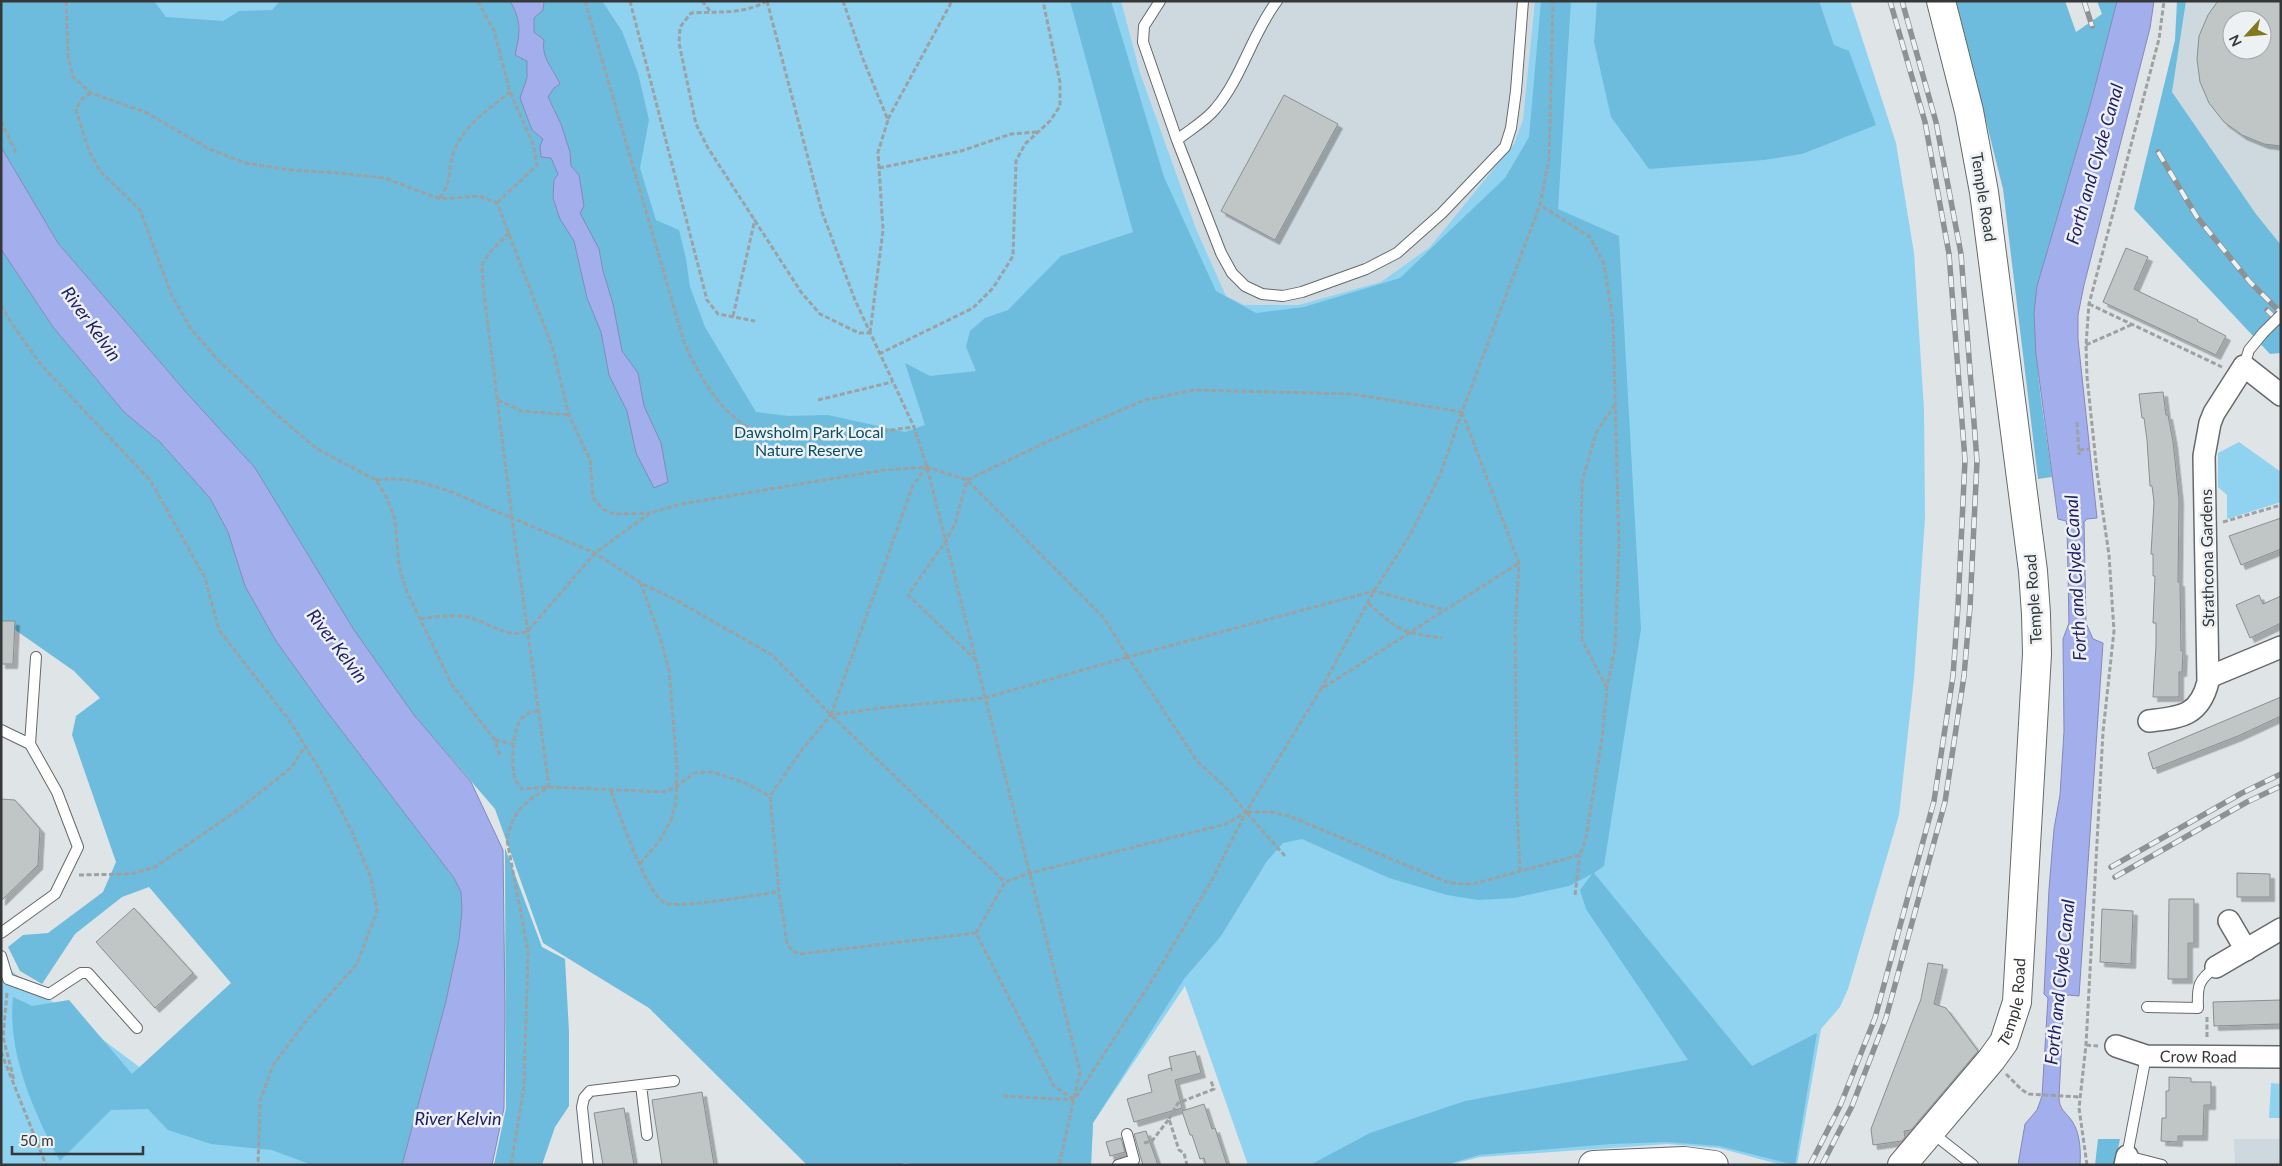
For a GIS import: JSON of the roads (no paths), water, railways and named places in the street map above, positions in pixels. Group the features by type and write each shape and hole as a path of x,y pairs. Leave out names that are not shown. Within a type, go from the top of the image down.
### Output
{"street":[{"name":"Temple Road","path":"1902,1165 2004,1042 2017,1002 2037,654 2033,571 1984,192 1969,111 1941,1"},
{"path":"2241,370 2281,395"},
{"name":"Strathcona Gardens","path":"2149,721 2181,717 2190,713 2207,688 2209,677 2204,456 2214,413 2241,370"},
{"path":"2209,677 2281,647"},
{"path":"2230,921 2246,950"},
{"path":"2216,967 2281,929"},
{"name":"Crow Road","path":"2116,1046 2146,1056 2281,1057"},
{"path":"1593,1165 1684,1160 1714,1165"}],"lane":[{"path":"1160,1 1144,26 1143,42 1177,140 1220,253 1232,273 1245,286 1262,294 1283,296 1302,292 1366,269 1397,253 1442,213 1506,147 1511,128 1516,91 1523,1"},
{"path":"1177,140 1215,110 1231,85 1250,47 1277,1"},
{"path":"2241,370 2249,350 2263,332 2281,315"},
{"path":"1,933 55,894 78,848 57,792 30,744 36,657"},
{"path":"1,730 30,744"},
{"path":"1,956 8,979 49,994 81,973 88,973 137,1028"},
{"path":"2147,1008 2198,1008 2197,993 2200,980 2216,967"},
{"path":"2146,1056 2126,1160 2162,1165"},
{"path":"588,1165 582,1107 584,1098 590,1091 674,1081"},
{"path":"641,1085 647,1135"},
{"path":"1931,1132 1973,1165"},
{"path":"1118,1165 1134,1160 1127,1134"}],"water":[{"path":"510,1 544,1 543,10 534,18 534,32 544,40 546,58 560,84 554,88 548,97 561,124 570,152 571,166 579,175 584,206 580,213 599,249 603,271 613,304 622,351 638,373 644,406 661,443 668,482 654,488 636,453 627,411 609,375 601,332 587,298 574,241 560,219 553,198 554,180 558,174 551,158 541,157 540,146 543,139 532,130 520,98 527,78 527,61 515,55 519,28 517,15"},
{"name":"Forth and Clyde Canal","path":"2117,1 2154,1 2150,28 2078,315 2078,339 2097,518 2087,519 2084,522 2086,623 2093,639 2103,643 2079,996 2068,995 2064,999 2059,1097 2062,1108 2077,1131 2080,1165 2018,1165 2025,1124 2037,1110 2042,1096 2048,998 2044,994 2049,889 2054,829 2060,795 2064,731 2063,639 2069,623 2067,526 2066,521 2058,519 2036,355 2034,313 2037,286 2091,102"},
{"name":"River Kelvin","path":"1,147 58,243 185,391 255,468 354,630 414,715 471,782 503,850 504,1108 492,1165 402,1165 446,1001 459,940 462,910 461,892 454,878 322,705 276,641 245,586 228,532 210,498 160,442 124,412 53,327 1,249"}],"railway":[{"path":"1810,1165 1840,1106 1875,1018 1934,801 1953,676 1958,606 1965,460 1949,254 1925,122 1890,1"},
{"path":"1822,1165 1852,1106 1886,1018 1945,802 1964,676 1970,607 1977,461 1961,254 1936,122 1902,1"},
{"path":"2084,1 2092,26"},
{"path":"2158,152 2197,217 2250,282 2281,313"},
{"path":"2267,310 2281,324"},
{"path":"2111,867 2242,793 2281,774"},
{"path":"2115,877 2247,802 2281,786"}],"park label":[{"name":"Dawsholm Park Local Nature Reserve","path":"809,441"}]}
